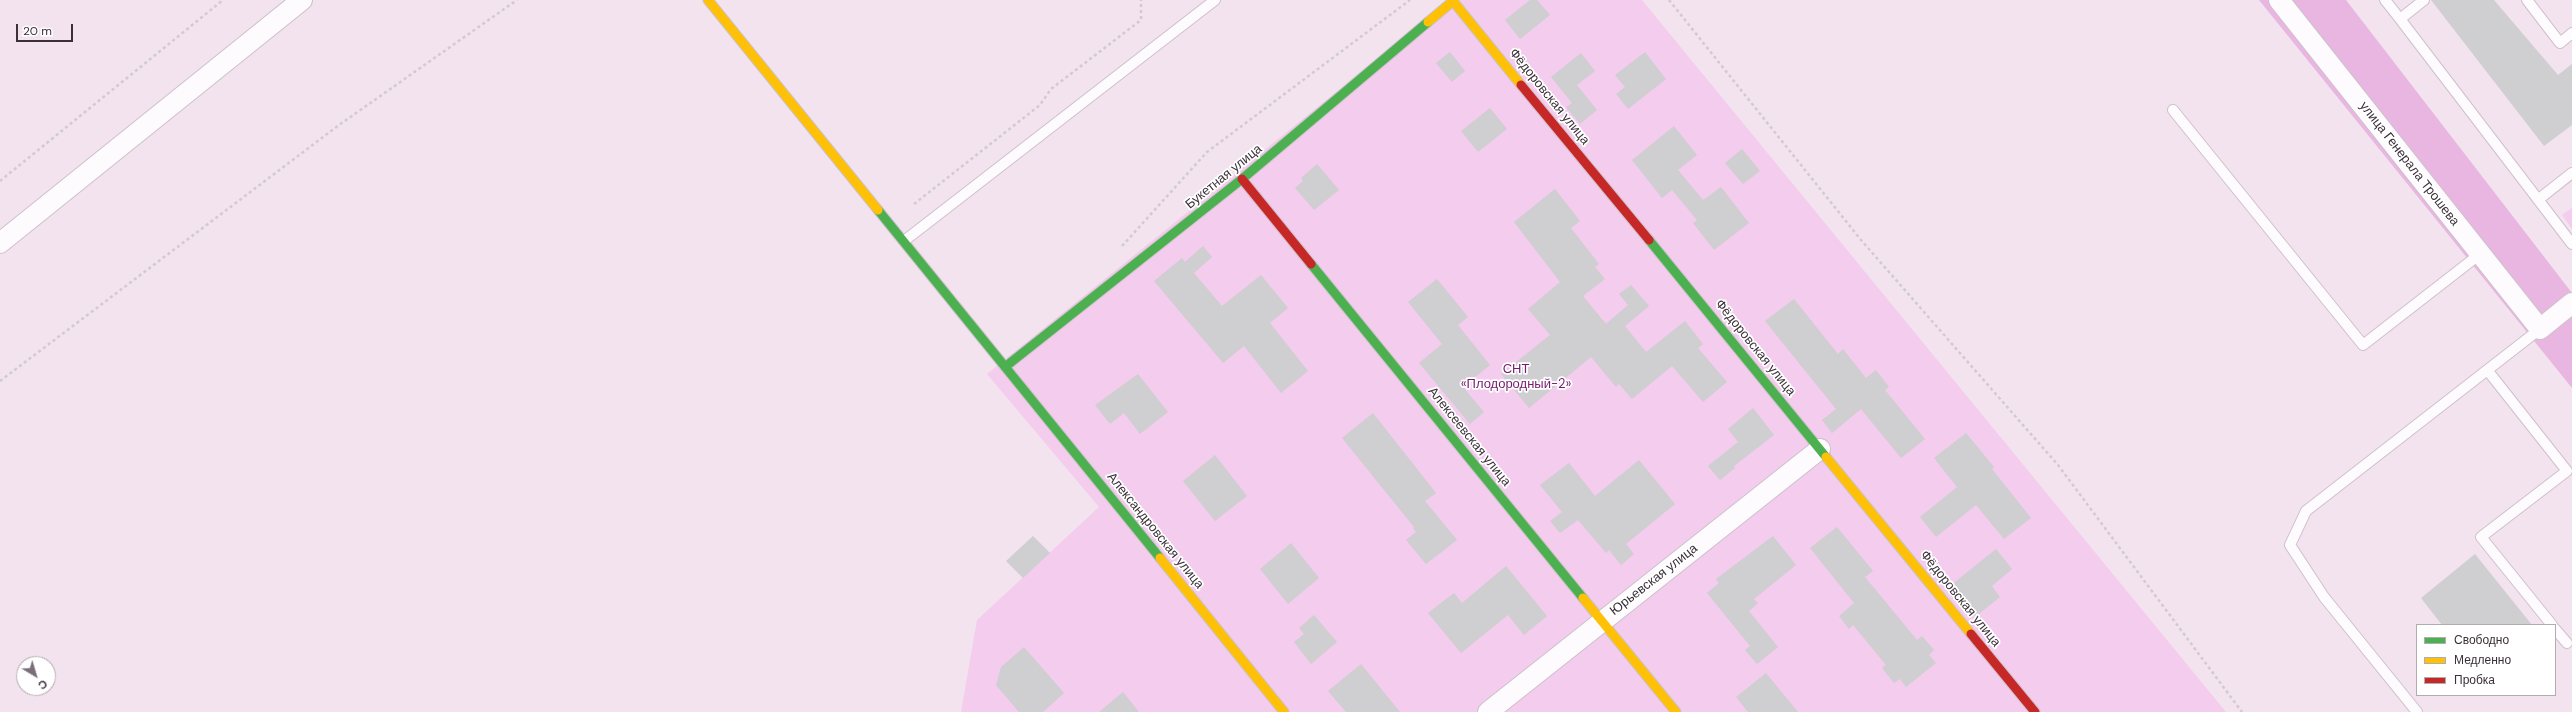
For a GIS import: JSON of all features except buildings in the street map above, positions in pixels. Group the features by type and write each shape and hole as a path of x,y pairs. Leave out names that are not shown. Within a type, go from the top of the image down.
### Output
{"street":[{"path":"0,243 302,0"},
{"name":"Александровская улица","path":"708,0 1284,712"},
{"name":"улица Генерала Трошева","path":"2278,0 2540,329"},
{"name":"Букетная улица","path":"1006,367 1242,180 1453,1"},
{"name":"Фёдоровская улица","path":"1453,1 2035,712"},
{"name":"Алексеевская улица","path":"1242,180 1676,712"},
{"path":"2540,329 2572,303"},
{"name":"Юрьевская улица","path":"1488,712 1820,448"}],"lane":[{"path":"904,241 1215,0"},
{"path":"2385,0 2540,199 2572,244"},
{"path":"2400,18 2424,0"},
{"path":"2527,0 2560,43 2572,33"},
{"path":"2173,110 2363,345 2480,254"},
{"path":"2540,199 2572,173"},
{"path":"2417,712 2324,597 2290,545 2306,511 2488,371 2540,329"},
{"path":"2488,371 2567,471 2481,537 2551,624"},
{"path":"2556,630 2567,643"}],"path":[{"path":"0,181 223,0"},
{"path":"0,381 339,125 517,0"},
{"path":"914,204 1040,105 1051,89 1141,20 1141,0"},
{"path":"1121,247 1207,152 1410,0"},
{"path":"1669,0 1861,240 2058,464 2242,712"}],"green space":[{"name":"СНТ «Плодородный-2»","path":"1453,0 1642,0 2226,712 961,712 977,620 1099,507 987,374 1434,13"},
{"path":"2572,208 2572,229 2562,215"}],"shaded area":[{"path":"2259,0 2346,0 2572,293 2572,388"}],"traffic: fast":[{"path":"1005,367 1242,179 1428,22"},
{"path":"878,210 1160,558"},
{"path":"1649,240 1826,457"},
{"path":"1311,264 1583,598"}],"traffic: slow":[{"path":"708,0 878,210"},
{"path":"1428,22 1453,1 1521,85"},
{"path":"1826,457 1971,634"},
{"path":"1160,558 1284,712"},
{"path":"1583,598 1676,712"}],"traffic: jam":[{"path":"1521,85 1649,240"},
{"path":"1242,179 1311,264"},
{"path":"1971,634 2035,712"}]}
